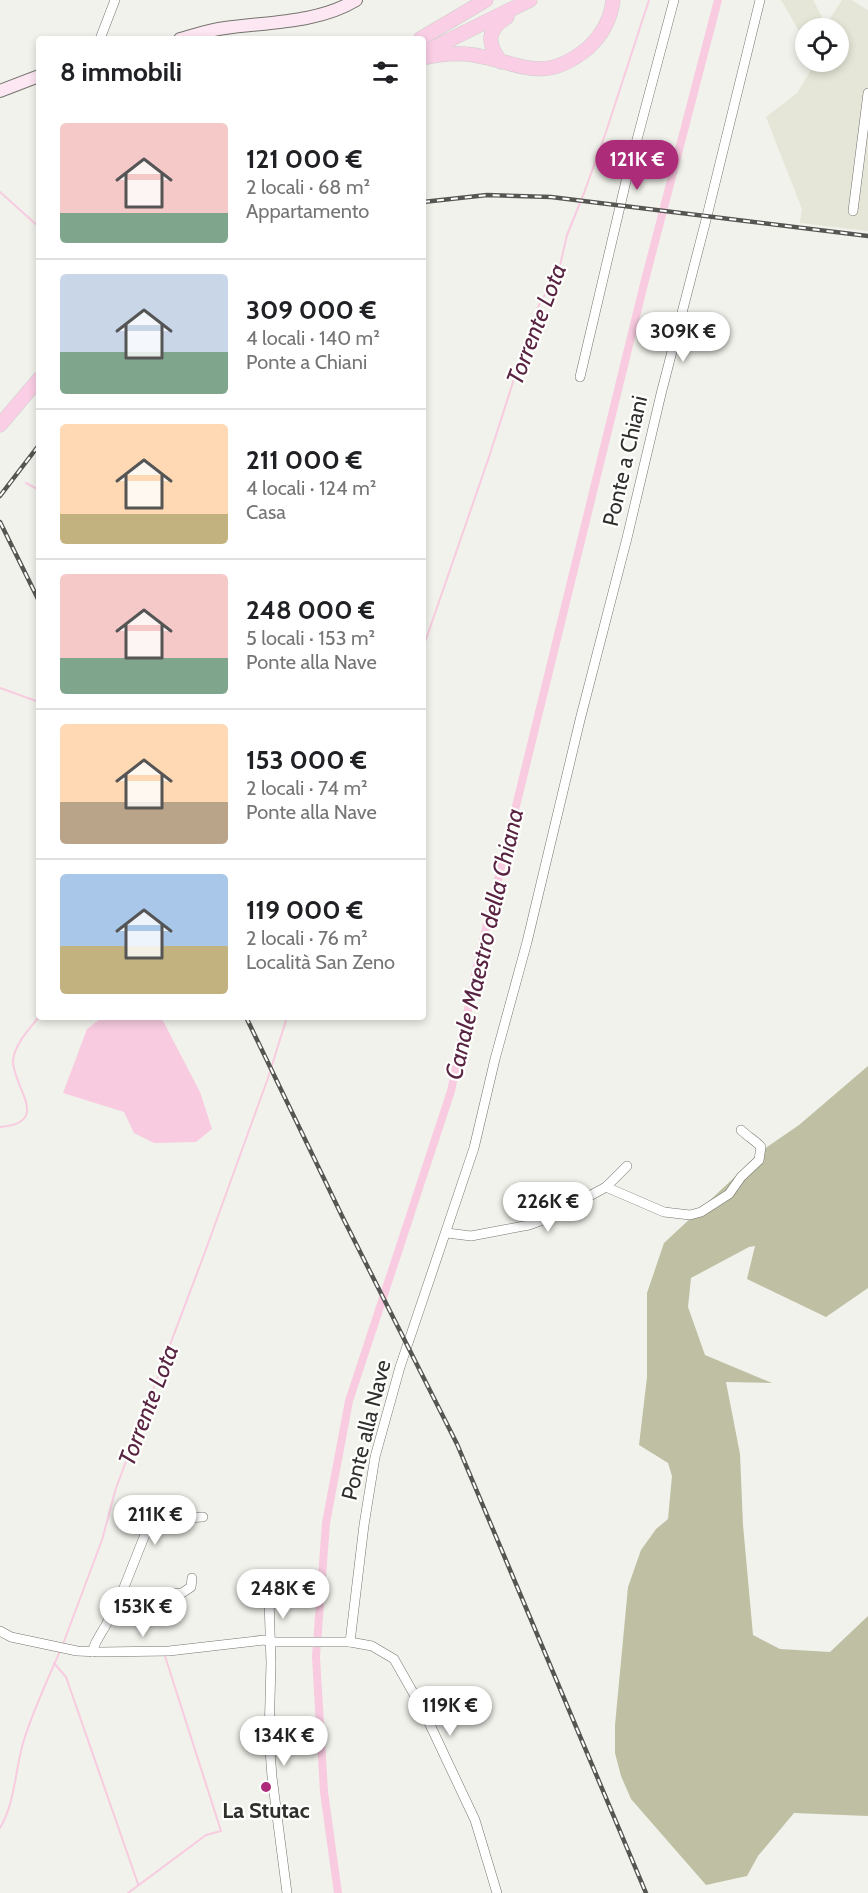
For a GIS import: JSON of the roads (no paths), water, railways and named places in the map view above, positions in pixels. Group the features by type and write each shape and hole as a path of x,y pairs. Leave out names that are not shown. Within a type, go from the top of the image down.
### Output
{"main road":[{"path":"192,36 223,28 285,21 322,13 340,9 356,0"},
{"path":"425,36 486,0"},
{"path":"426,52 531,0"},
{"path":"501,62 493,51 491,41 493,30 502,20 531,0"},
{"path":"426,58 453,53 475,55 518,67 559,66 576,58 595,42 608,23 613,0"},
{"path":"0,91 36,77"},
{"path":"0,425 36,383"}],"street":[{"path":"101,36 115,0"},
{"path":"580,377 620,204 674,0"},
{"name":"Ponte a Chiani","path":"580,720 760,0"},
{"path":"852,211 868,93"},
{"name":"Ponte alla Nave","path":"347,1642 375,1457 400,1367 474,1148 495,1059 527,942 580,720"},
{"path":"606,1187 664,1212 690,1215 701,1212 729,1194 741,1177 759,1160 761,1147 741,1130"},
{"path":"447,1233 471,1236 529,1225 551,1217 606,1187 627,1166"},
{"path":"93,1652 96,1638 108,1621 113,1605 121,1595 146,1532 155,1520 203,1517"},
{"path":"121,1595 182,1593 191,1587 192,1578"},
{"path":"269,1599 269,1737 287,1893"},
{"path":"0,1631 10,1637 77,1651 93,1652 169,1651 264,1640 270,1642 347,1642 372,1646 394,1659 424,1712 475,1820 497,1893"}],"waterway":[{"name":"Torrente Lota","path":"426,639 489,457 533,320 559,270 567,235 606,132 649,0"},
{"name":"Canale Maestro della Chiana","path":"338,1893 324,1792 316,1657 326,1523 349,1401 451,1091 479,957 644,284 718,0"},
{"path":"0,192 36,224"},
{"path":"26,483 36,488"},
{"path":"0,688 36,701"},
{"path":"0,1127 15,1124 24,1119 27,1111 13,1061 19,1043 37,1020"},
{"name":"Torrente Lota","path":"63,1644 102,1540 116,1488 205,1252 268,1078 286,1020"},
{"name":"Torrente Lota","path":"0,1828 12,1798 20,1754 27,1732 61,1649"},
{"path":"128,1893 206,1835 221,1831 164,1653"},
{"path":"54,1663 66,1677 138,1884"}],"railway":[{"path":"426,202 487,195 551,197 868,236"},
{"path":"0,496 36,449"},
{"path":"0,522 36,595"},
{"path":"247,1020 342,1216 457,1444 646,1893"}],"place":[{"name":"La Stutac","path":"266,1787"}]}
